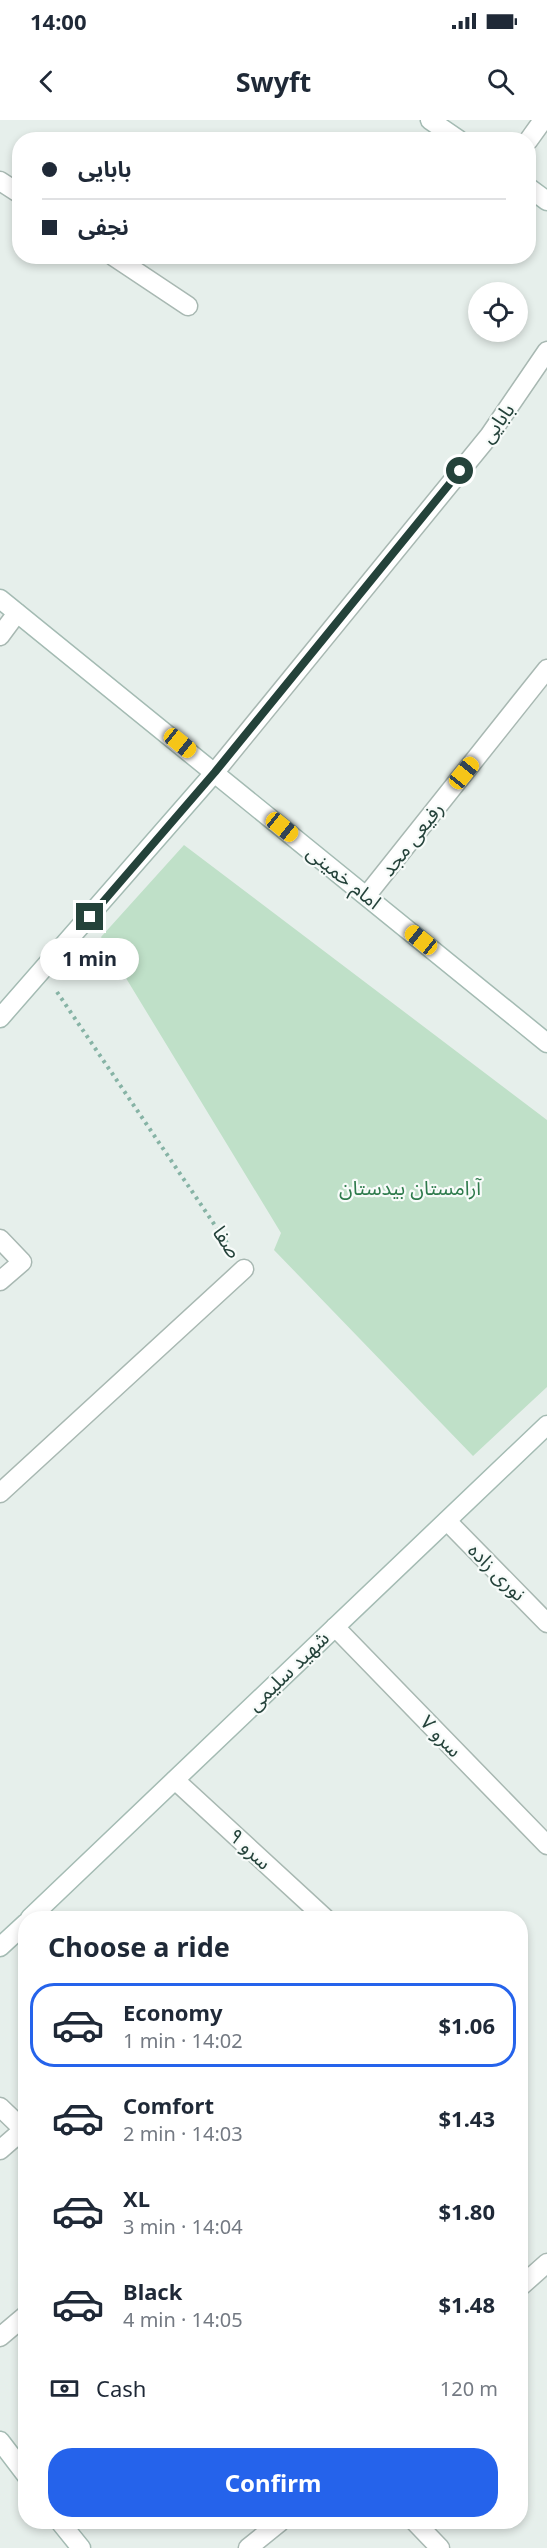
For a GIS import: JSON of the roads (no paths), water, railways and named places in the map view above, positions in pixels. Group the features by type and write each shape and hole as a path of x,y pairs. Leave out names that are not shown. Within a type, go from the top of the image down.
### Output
{"street":[{"path":"430,120 447,132"},
{"path":"125,264 188,306"},
{"name":"بابایی","path":"0,1018 215,772 489,436 547,351"},
{"name":"امام خمینی","path":"0,599 547,1043"},
{"path":"0,636 17,613"},
{"name":"رفیعی مجد","path":"367,896 547,669"},
{"path":"0,1239 22,1262 0,1281"},
{"name":"صفا","path":"0,1493 244,1269"},
{"name":"شهید سلیمی","path":"37,1911 547,1425"},
{"name":"نوری زاده","path":"447,1521 547,1623"},
{"name":"سرو ۷","path":"335,1627 547,1845"},
{"name":"سرو ۹","path":"175,1780 317,1911"},
{"path":"0,1947 18,1930"},
{"path":"0,2107 18,2124"},
{"path":"0,2150 18,2136"},
{"path":"528,2280 547,2263"},
{"path":"0,2337 18,2322"},
{"path":"0,2441 18,2465"},
{"path":"66,2529 81,2548"},
{"path":"248,2548 271,2529"},
{"path":"422,2529 440,2548"}],"park label":[{"name":"آرامستان بیدستان","path":"410,1188"}]}
